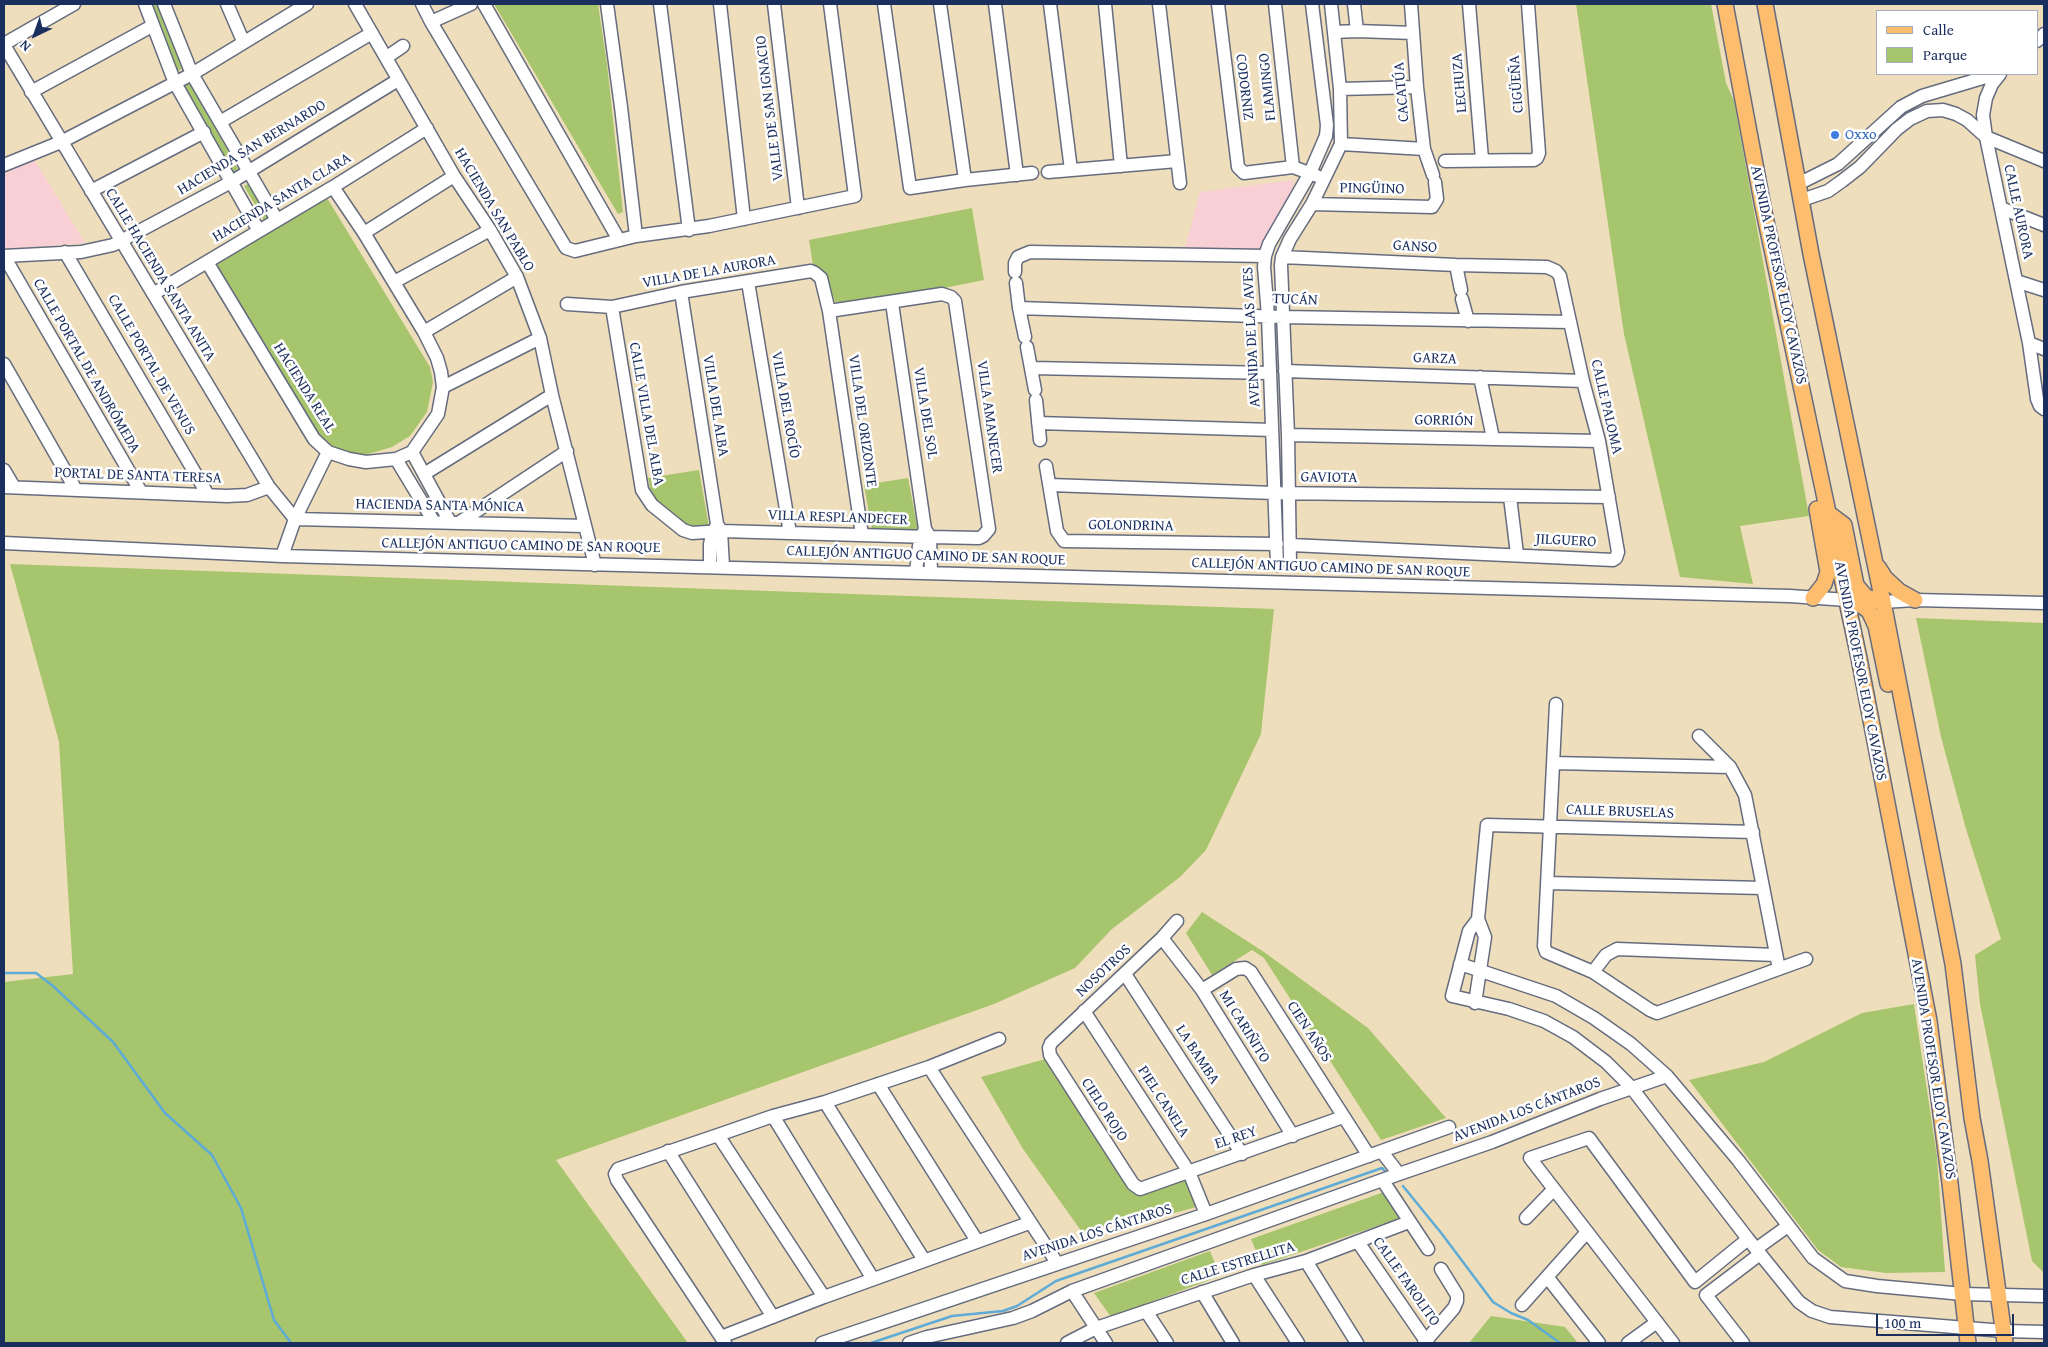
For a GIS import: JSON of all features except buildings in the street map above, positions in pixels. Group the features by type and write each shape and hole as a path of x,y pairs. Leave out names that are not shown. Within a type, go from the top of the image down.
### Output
{"main road":[{"name":"AVENIDA PROFESOR ELOY CAVAZOS","path":"1725,4 1763,207 1858,647 1932,1044 1968,1343"},
{"name":"AVENIDA PROFESOR ELOY CAVAZOS","path":"1765,4 1798,184 1883,602 1953,964 1972,1118 1980,1161 2004,1337"},
{"path":"1813,598 1824,584 1828,572 1816,501 1821,481"},
{"path":"1828,513 1844,525 1856,586 1866,597 1883,602"},
{"path":"1875,563 1885,578 1899,591 1915,600"},
{"path":"1847,600 1854,600 1869,611 1876,626 1892,703 1908,728"},
{"path":"1858,647 1858,634 1869,611 1883,602"},
{"path":"1858,647 1864,634 1873,633 1879,638"}],"street":[{"path":"4,45 74,4"},
{"path":"145,4 175,83 260,231"},
{"path":"164,4 192,74 277,220"},
{"path":"227,4 243,42"},
{"path":"4,163 61,142 175,83 307,4"},
{"name":"HACIENDA SAN PABLO","path":"354,4 454,176 490,230 517,277 540,338 552,395 595,565"},
{"path":"422,4 566,248 575,251 636,236 689,230 855,196 830,4"},
{"path":"431,22 471,4"},
{"path":"484,4 619,240"},
{"path":"607,4 622,107 636,236"},
{"path":"660,4 689,230"},
{"path":"720,4 744,219"},
{"name":"VALLE DE SAN IGNACIO","path":"774,4 798,208"},
{"path":"884,4 910,188 965,180 1032,174"},
{"path":"940,4 965,180"},
{"path":"996,4 1016,175"},
{"path":"1050,4 1071,170"},
{"path":"1105,4 1121,166"},
{"path":"1159,4 1180,183"},
{"name":"CODORNIZ","path":"1218,4 1238,167 1244,172 1293,167"},
{"name":"FLAMINGO","path":"1275,4 1293,167"},
{"name":"AVENIDA DE LAS AVES","path":"1277,565 1268,316 1264,267 1265,256 1270,244 1310,173 1326,136 1312,4"},
{"name":"AVENIDA DE LAS AVES","path":"1290,564 1290,493 1281,279 1282,257 1290,239 1312,204 1341,144 1340,89 1331,4"},
{"path":"1354,4 1357,31"},
{"name":"CACATÚA","path":"1411,4 1424,149 1434,179 1437,199 1432,207"},
{"name":"LECHUZA","path":"1470,4 1482,159"},
{"name":"CIGÜEÑA","path":"1482,159 1534,160 1539,153 1528,4"},
{"path":"32,92 152,26"},
{"path":"1334,32 1413,33"},
{"path":"220,122 372,33"},
{"name":"CALLE HACIENDA SANTA ANITA","path":"4,45 269,487 294,519"},
{"path":"386,57 403,46"},
{"path":"1798,184 1838,164 1901,107 1922,96 1993,75"},
{"name":"CALLE AURORA","path":"1999,75 1992,84 1986,98 1983,115 2029,344 2037,399 2044,410"},
{"name":"HACIENDA SAN BERNARDO","path":"4,256 38,256 99,249 121,242 233,181 398,80"},
{"path":"1340,89 1417,87"},
{"path":"1922,96 1927,111"},
{"path":"1802,200 1828,191 1860,167 1910,119 1927,111 1943,110 1956,114 1967,120 1986,137 2044,160"},
{"name":"HACIENDA SANTA CLARA","path":"153,294 333,187 427,128"},
{"path":"91,191 204,132"},
{"path":"1873,132 1884,143"},
{"path":"1341,144 1424,149"},
{"path":"1445,161 1482,159"},
{"path":"1048,172 1177,161"},
{"path":"1293,167 1323,180"},
{"path":"364,233 454,176"},
{"path":"333,187 394,282 424,332 436,358 443,387 438,414 412,452 455,522 567,451"},
{"name":"PINGÜINO","path":"1312,204 1432,207"},
{"path":"2001,208 2044,225"},
{"path":"394,282 490,230"},
{"name":"CALLE PORTAL DE VENUS","path":"65,252 208,495"},
{"path":"1040,440 1032,368 1019,308 1015,263 1018,257 1030,252 1265,256"},
{"name":"CALLE PORTAL DE ANDRÓMEDA","path":"4,256 141,492"},
{"name":"GANSO","path":"1282,257 1547,267"},
{"name":"HACIENDA REAL","path":"207,262 314,439 328,452 366,462 396,459 412,452"},
{"path":"1456,265 1468,321"},
{"name":"CALLE PALOMA","path":"1547,267 1560,276 1583,381 1599,441 1618,552 1613,560"},
{"name":"VILLA DE LA AURORA","path":"567,304 612,306 682,292 811,271 821,278 829,311"},
{"path":"424,332 517,277"},
{"path":"2016,281 2044,290"},
{"name":"VILLA DEL ROCÍO","path":"748,282 790,533"},
{"name":"VILLA DEL ALBA","path":"682,292 723,566"},
{"name":"VILLA AMANECER","path":"892,303 942,294 951,297 955,301 990,529 983,536"},
{"path":"829,311 892,303"},
{"name":"VILLA DEL SOL","path":"892,303 931,573"},
{"name":"CALLE VILLA DEL ALBA","path":"612,306 642,490 652,505 674,524 692,533"},
{"name":"TUCÁN","path":"1019,308 1284,317 1570,322"},
{"name":"VILLA DEL ORIZONTE","path":"829,311 862,535"},
{"path":"443,387 540,338"},
{"path":"2029,344 2044,349"},
{"path":"4,364 76,490"},
{"path":"1032,368 1270,373"},
{"name":"GARZA","path":"1285,370 1583,381"},
{"path":"1480,377 1493,438"},
{"path":"424,474 552,395"},
{"path":"1038,422 1272,430"},
{"name":"GORRIÓN","path":"1288,435 1599,441"},
{"path":"282,556 294,519 328,452"},
{"path":"396,459 434,522"},
{"name":"GOLONDRINA","path":"1046,466 1057,531 1064,541 1277,544"},
{"path":"4,470 9,487"},
{"name":"GAVIOTA","path":"1050,486 1274,493 1609,497"},
{"name":"PORTAL DE SANTA TERESA","path":"9,487 247,495 269,487"},
{"path":"1291,545 1517,554 1510,497"},
{"name":"HACIENDA SANTA MÓNICA","path":"294,519 585,526"},
{"name":"VILLA DEL ALBA","path":"710,566 710,544 717,529"},
{"name":"VILLA RESPLANDECER","path":"692,533 717,529 862,535 925,534 983,536"},
{"name":"VILLA DEL SOL","path":"916,572 925,534"},
{"name":"CALLEJÓN ANTIGUO CAMINO DE SAN ROQUE","path":"4,543 282,556 595,565 723,566 1790,596 1847,600"},
{"name":"JILGUERO","path":"1517,554 1613,560"},
{"path":"1883,602 1915,600 2044,603"},
{"path":"1556,704 1544,946 1546,952 1593,972 1657,1013 1806,959"},
{"path":"1699,736 1730,767 1746,795 1779,969"},
{"path":"1553,763 1730,767"},
{"name":"CALLE BRUSELAS","path":"1478,919 1487,824 1753,832"},
{"path":"1547,883 1763,888"},
{"path":"1478,919 1469,931 1452,996 1475,1003 1509,1009 1551,1025 1573,1037 1606,1062 1631,1088 1799,1302 1812,1311 1838,1318 1966,1328 2004,1337 2044,1332"},
{"path":"1475,1003 1484,937 1478,919"},
{"name":"NOSOTROS","path":"1051,1043 1125,974 1177,921"},
{"name":"MI CARIÑITO","path":"1162,938 1202,990 1293,1136"},
{"path":"1593,972 1606,954 1617,949 1776,955"},
{"path":"1460,964 1518,982 1563,1000 1594,1018 1631,1044 1668,1076 1738,1160 1814,1258 1846,1281 1877,1286 1963,1294 2044,1296"},
{"name":"CIEN AÑOS","path":"1202,990 1236,969 1245,968 1251,972 1343,1117 1376,1154"},
{"name":"LA BAMBA","path":"1125,974 1242,1154"},
{"name":"PIEL CANELA","path":"1084,1011 1189,1172 1206,1214"},
{"path":"999,1039 928,1067 825,1102 772,1116 668,1151 618,1169 615,1174 617,1180 723,1340 824,1296 1030,1223"},
{"name":"CIELO ROJO","path":"1051,1043 1050,1055 1133,1184 1140,1189"},
{"path":"928,1067 1057,1263"},
{"name":"AVENIDA LOS CÁNTAROS","path":"909,1343 927,1337 1013,1318 1032,1311 1072,1291 1492,1142 1631,1088 1668,1076"},
{"path":"878,1084 977,1242"},
{"path":"825,1102 924,1260"},
{"path":"772,1116 873,1279"},
{"name":"EL REY","path":"1140,1189 1343,1117"},
{"name":"AVENIDA LOS CÁNTAROS","path":"822,1343 1206,1214 1449,1127"},
{"path":"718,1135 824,1296"},
{"path":"1673,1343 1530,1158 1589,1138 1695,1282 1743,1343"},
{"path":"668,1151 774,1317"},
{"path":"1376,1154 1399,1174"},
{"path":"1383,1181 1428,1249"},
{"path":"1526,1218 1554,1189"},
{"name":"CALLE ESTRELLITA","path":"1073,1341 1096,1328 1254,1275 1306,1261 1409,1222"},
{"path":"1695,1282 1755,1248 1788,1226"},
{"path":"1522,1305 1587,1232"},
{"name":"CALLE FAROLITO","path":"1358,1242 1425,1342"},
{"path":"1706,1295 1755,1248"},
{"path":"1306,1261 1357,1343"},
{"path":"1425,1342 1454,1308 1457,1301 1457,1295 1441,1269"},
{"path":"1254,1275 1298,1343"},
{"path":"1548,1278 1599,1343"},
{"path":"1072,1291 1106,1343"},
{"path":"1202,1292 1234,1343"},
{"path":"1146,1311 1167,1343"},
{"path":"1628,1343 1656,1322"}],"shaded area":[{"path":"34,159 85,243 4,249 4,174"},
{"path":"1295,180 1283,210 1258,252 1185,248 1200,192"}],"green space":[{"path":"151,4 158,4 182,69 175,73"},
{"path":"494,4 598,4 607,64 623,212 618,214"},
{"path":"1576,4 1711,4 1726,83 1734,101 1809,516 1740,526 1753,584 1680,577 1624,334"},
{"path":"188,79 238,169 232,173 180,84"},
{"path":"248,184 269,220 265,222 244,186"},
{"path":"327,198 430,367 433,382 427,412 410,436 392,447 365,455 353,454 333,448 316,434 215,264"},
{"path":"972,208 984,280 915,294 846,303 835,302 827,277 813,265 809,240"},
{"path":"699,470 709,527 687,526 651,495 648,478"},
{"path":"908,478 918,530 872,530 864,485"},
{"path":"10,564 1274,609 1261,734 1206,850 1180,877 1112,929 1075,968 994,1004 556,1160 688,1343 4,1343 4,982 73,974 59,742"},
{"path":"1916,618 2044,623 2044,1273 2032,1261 1980,1004 1975,955 2001,939 1966,829 1941,737"},
{"path":"1202,912 1264,952 1368,1028 1446,1118 1381,1140 1264,958 1252,950 1212,975 1186,933"},
{"path":"1914,1004 1937,1157 1945,1272 1886,1273 1841,1267 1818,1250 1689,1080 1764,1062 1862,1013"},
{"path":"1049,1058 1136,1194 1188,1179 1200,1206 1137,1223 1130,1216 1084,1235 1023,1149 981,1077"},
{"path":"1387,1191 1404,1217 1262,1265 1251,1239"},
{"path":"1210,1251 1220,1276 1111,1317 1094,1293"},
{"path":"1491,1316 1565,1327 1578,1343 1469,1343"}],"waterway":[{"path":"4,973 36,973 53,986 113,1042 165,1113 212,1155 241,1208 274,1320 291,1343"},
{"path":"871,1343 952,1316 1003,1311 1017,1306 1056,1281 1382,1168 1385,1171"},
{"path":"1403,1186 1493,1302 1511,1313 1528,1320 1560,1343"}],"place":[{"name":"Oxxo","path":"1835,135"}]}
